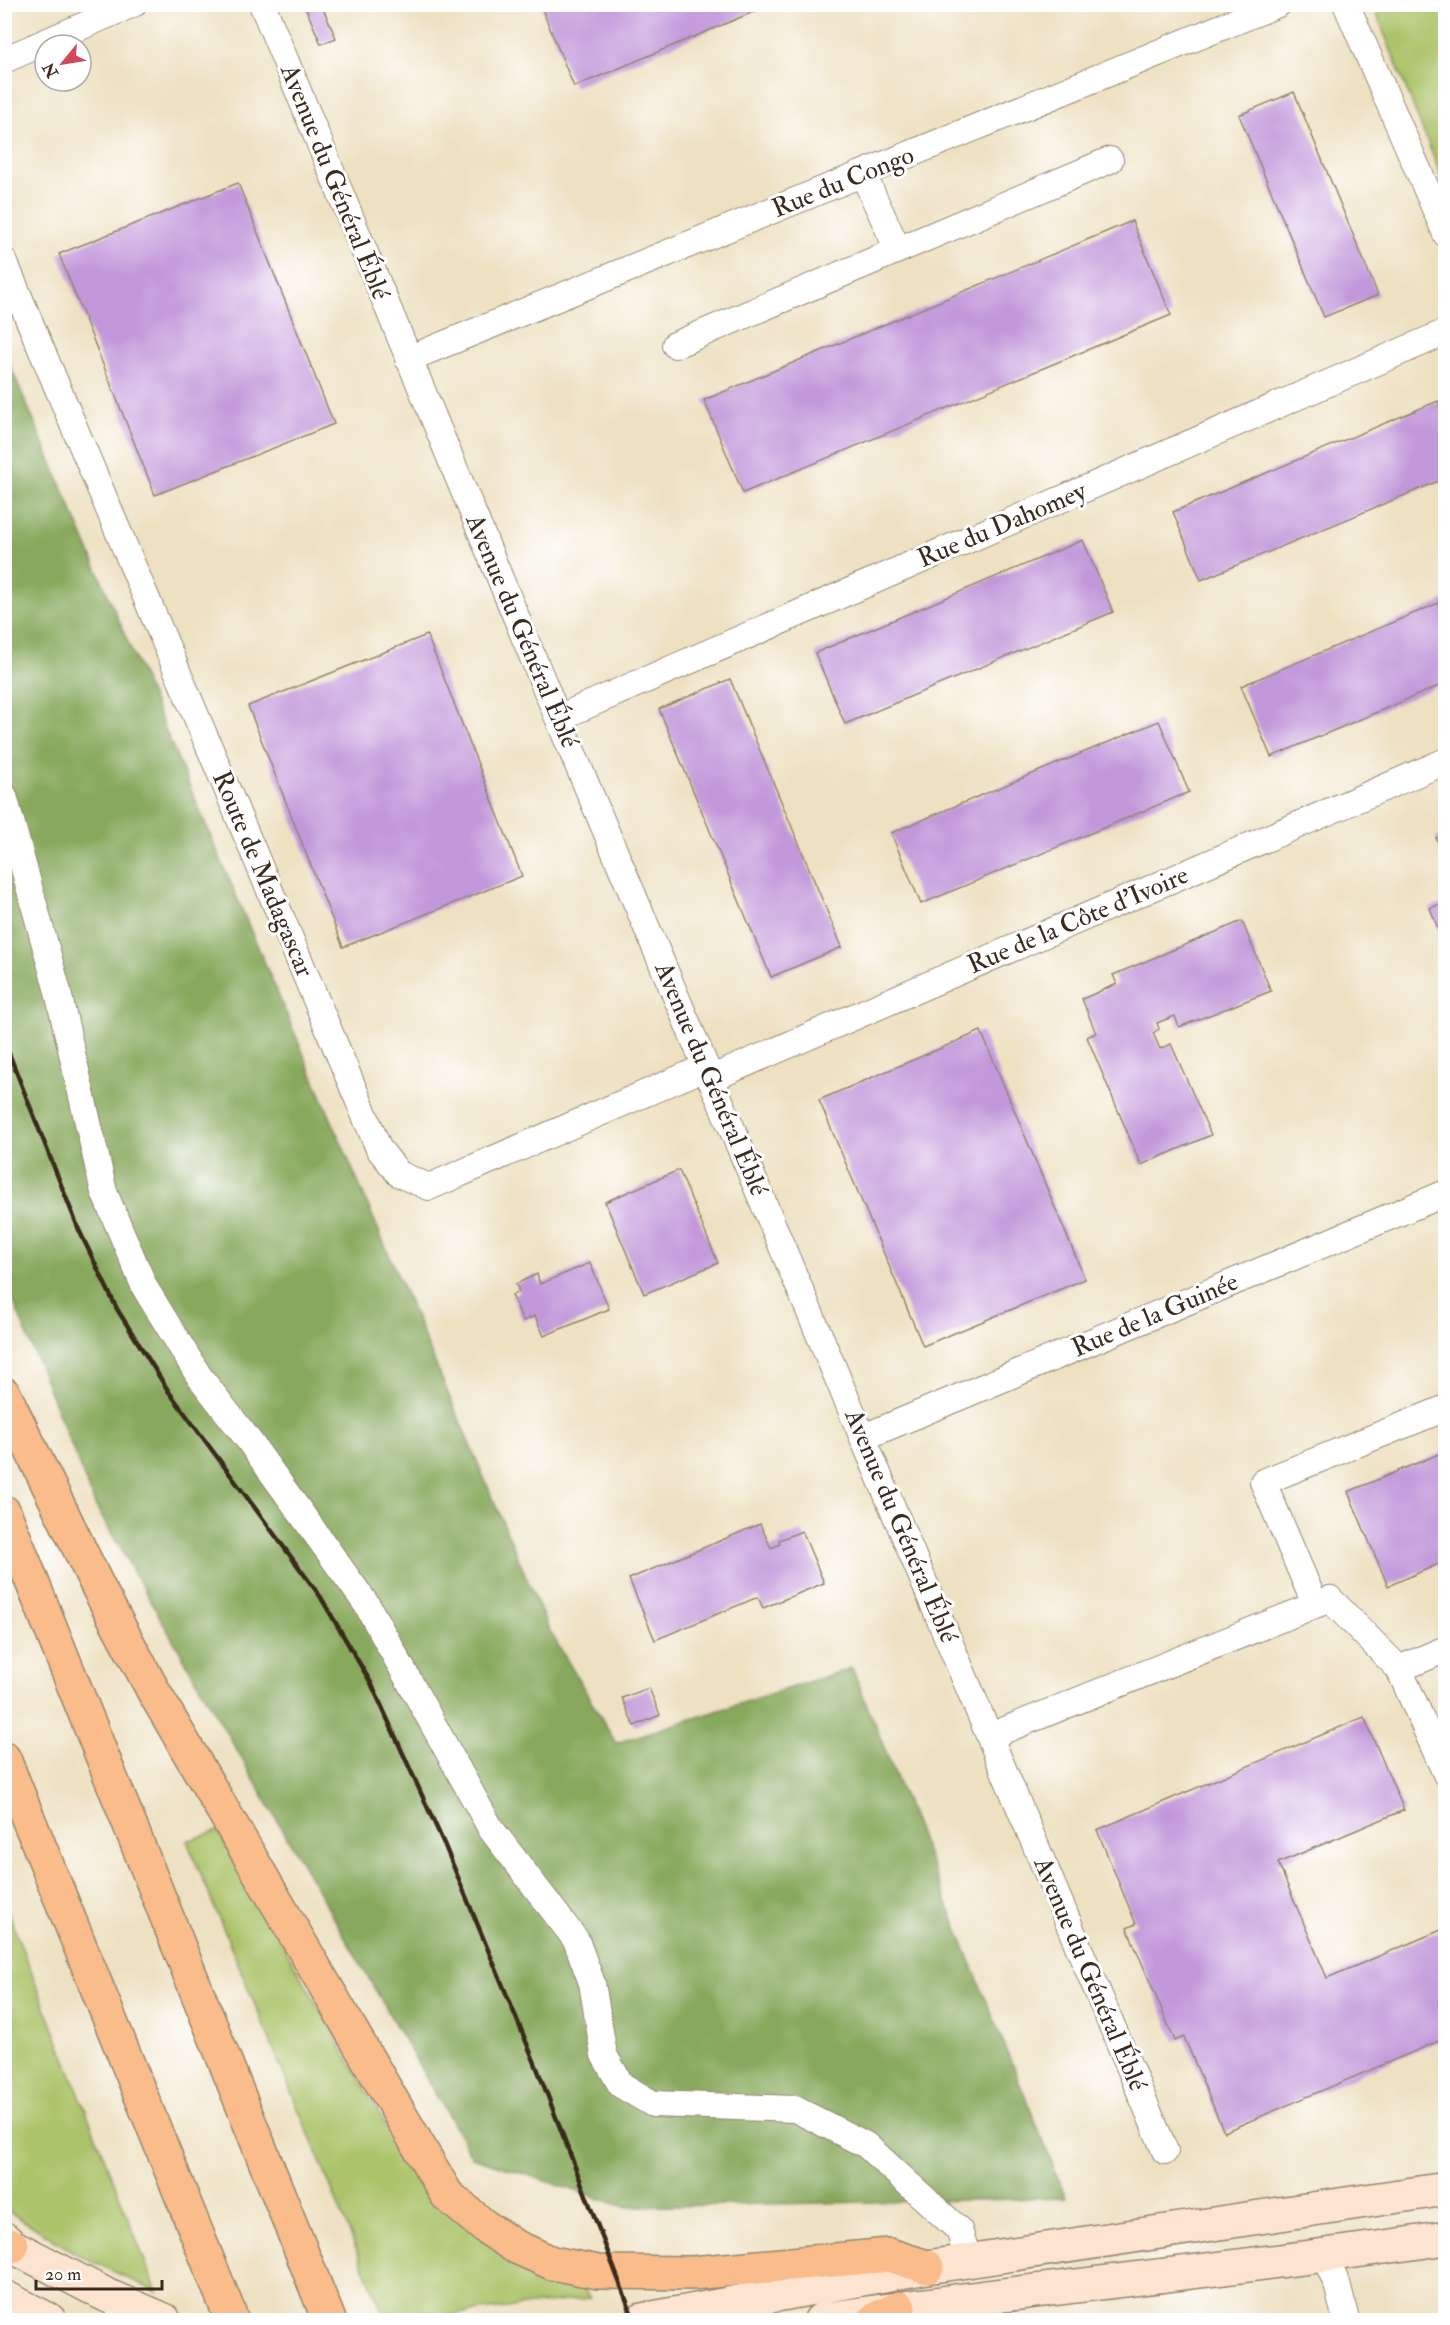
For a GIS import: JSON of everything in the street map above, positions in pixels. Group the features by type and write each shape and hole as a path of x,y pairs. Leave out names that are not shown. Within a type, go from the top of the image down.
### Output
{"highway":[{"path":"4,1394 100,1591 154,1692 447,2195 484,2226 514,2246 552,2263 598,2272 692,2273 890,2255 927,2267"},
{"path":"4,1512 329,2320"},
{"path":"4,1759 232,2320"}],"main road":[{"path":"642,2320 969,2260 1446,2190"},
{"path":"821,2320 887,2314 1325,2257 1446,2238"},
{"path":"7,2244 106,2295 164,2320"},
{"path":"4,2297 49,2320"}],"lane":[{"path":"4,60 134,4"},
{"name":"Avenue du Général Éblé","path":"262,4 558,718 1165,2151"},
{"name":"Rue du Congo","path":"408,359 1278,4"},
{"path":"1346,4 1446,234"},
{"path":"675,345 1110,160"},
{"path":"863,174 898,250"},
{"name":"Route de Madagascar","path":"4,261 379,1149 399,1174 429,1187 708,1073"},
{"name":"Rue du Dahomey","path":"558,718 1446,332"},
{"name":"Rue de la Côte d'Ivoire","path":"708,1073 1446,760"},
{"path":"4,796 54,976 104,1192 145,1288 199,1376 248,1438 367,1605 491,1829 576,1940 592,1983 604,2055 621,2085 653,2104 795,2109 866,2145 959,2230 969,2260"},
{"name":"Rue de la Guinée","path":"864,1437 1446,1193"},
{"path":"1316,1604 1263,1482 1446,1408"},
{"path":"990,1736 1330,1599 1399,1668 1446,1774"},
{"path":"1399,1668 1446,1649"},
{"path":"1325,2257 1337,2284 1346,2320"}],"green space":[{"path":"1373,5 1445,5 1445,186"},
{"path":"4,351 548,1628 616,1743 852,1668 1066,2198 625,2207 472,2157 95,1505 5,1280"},
{"path":"218,1831 406,2160 445,2208 554,2279 583,2289 591,2298 405,2320 386,2320 187,1841"},
{"path":"4,1905 157,2292 75,2253 5,2209"}],"building":[{"path":"304,4 321,4 336,38 321,44"},
{"path":"540,4 770,4 770,5 574,87"},
{"path":"1294,92 1378,295 1324,317 1239,115"},
{"path":"238,183 334,424 155,495 59,254"},
{"path":"1132,221 1171,315 743,493 704,400"},
{"path":"1438,401 1446,418 1446,478 1201,580 1173,512"},
{"path":"1083,540 1113,612 845,724 815,653"},
{"path":"1446,600 1446,683 1271,757 1241,686"},
{"path":"427,635 522,876 343,947 248,706"},
{"path":"730,679 842,947 771,977 659,709"},
{"path":"1159,721 1189,792 921,904 891,833"},
{"path":"1446,834 1446,860 1445,860 1436,838"},
{"path":"1446,902 1446,946 1445,946 1430,908"},
{"path":"1242,921 1271,991 1179,1027 1175,1016 1157,1023 1159,1029 1153,1033 1160,1049 1171,1044 1211,1135 1141,1165 1087,1037 1096,1033 1082,999 1117,984 1113,975"},
{"path":"981,1031 1085,1279 923,1346 819,1100"},
{"path":"679,1170 718,1263 644,1294 605,1202"},
{"path":"590,1263 609,1309 544,1336 535,1316 523,1321 512,1295 519,1292 516,1284 537,1274 540,1284"},
{"path":"1446,1451 1446,1561 1388,1586 1348,1492"},
{"path":"760,1524 771,1548 780,1544 779,1540 802,1531 824,1583 763,1608 758,1597 655,1640 629,1579"},
{"path":"649,1688 660,1715 634,1726 622,1698"},
{"path":"1364,1717 1404,1810 1278,1863 1327,1978 1446,1928 1446,2038 1224,2132 1184,2037 1175,2041 1127,1928 1136,1924 1097,1830"}],"railway":[{"path":"4,1041 79,1230 117,1309 169,1392 320,1596 371,1683 445,1846 537,2068 634,2320"}]}
